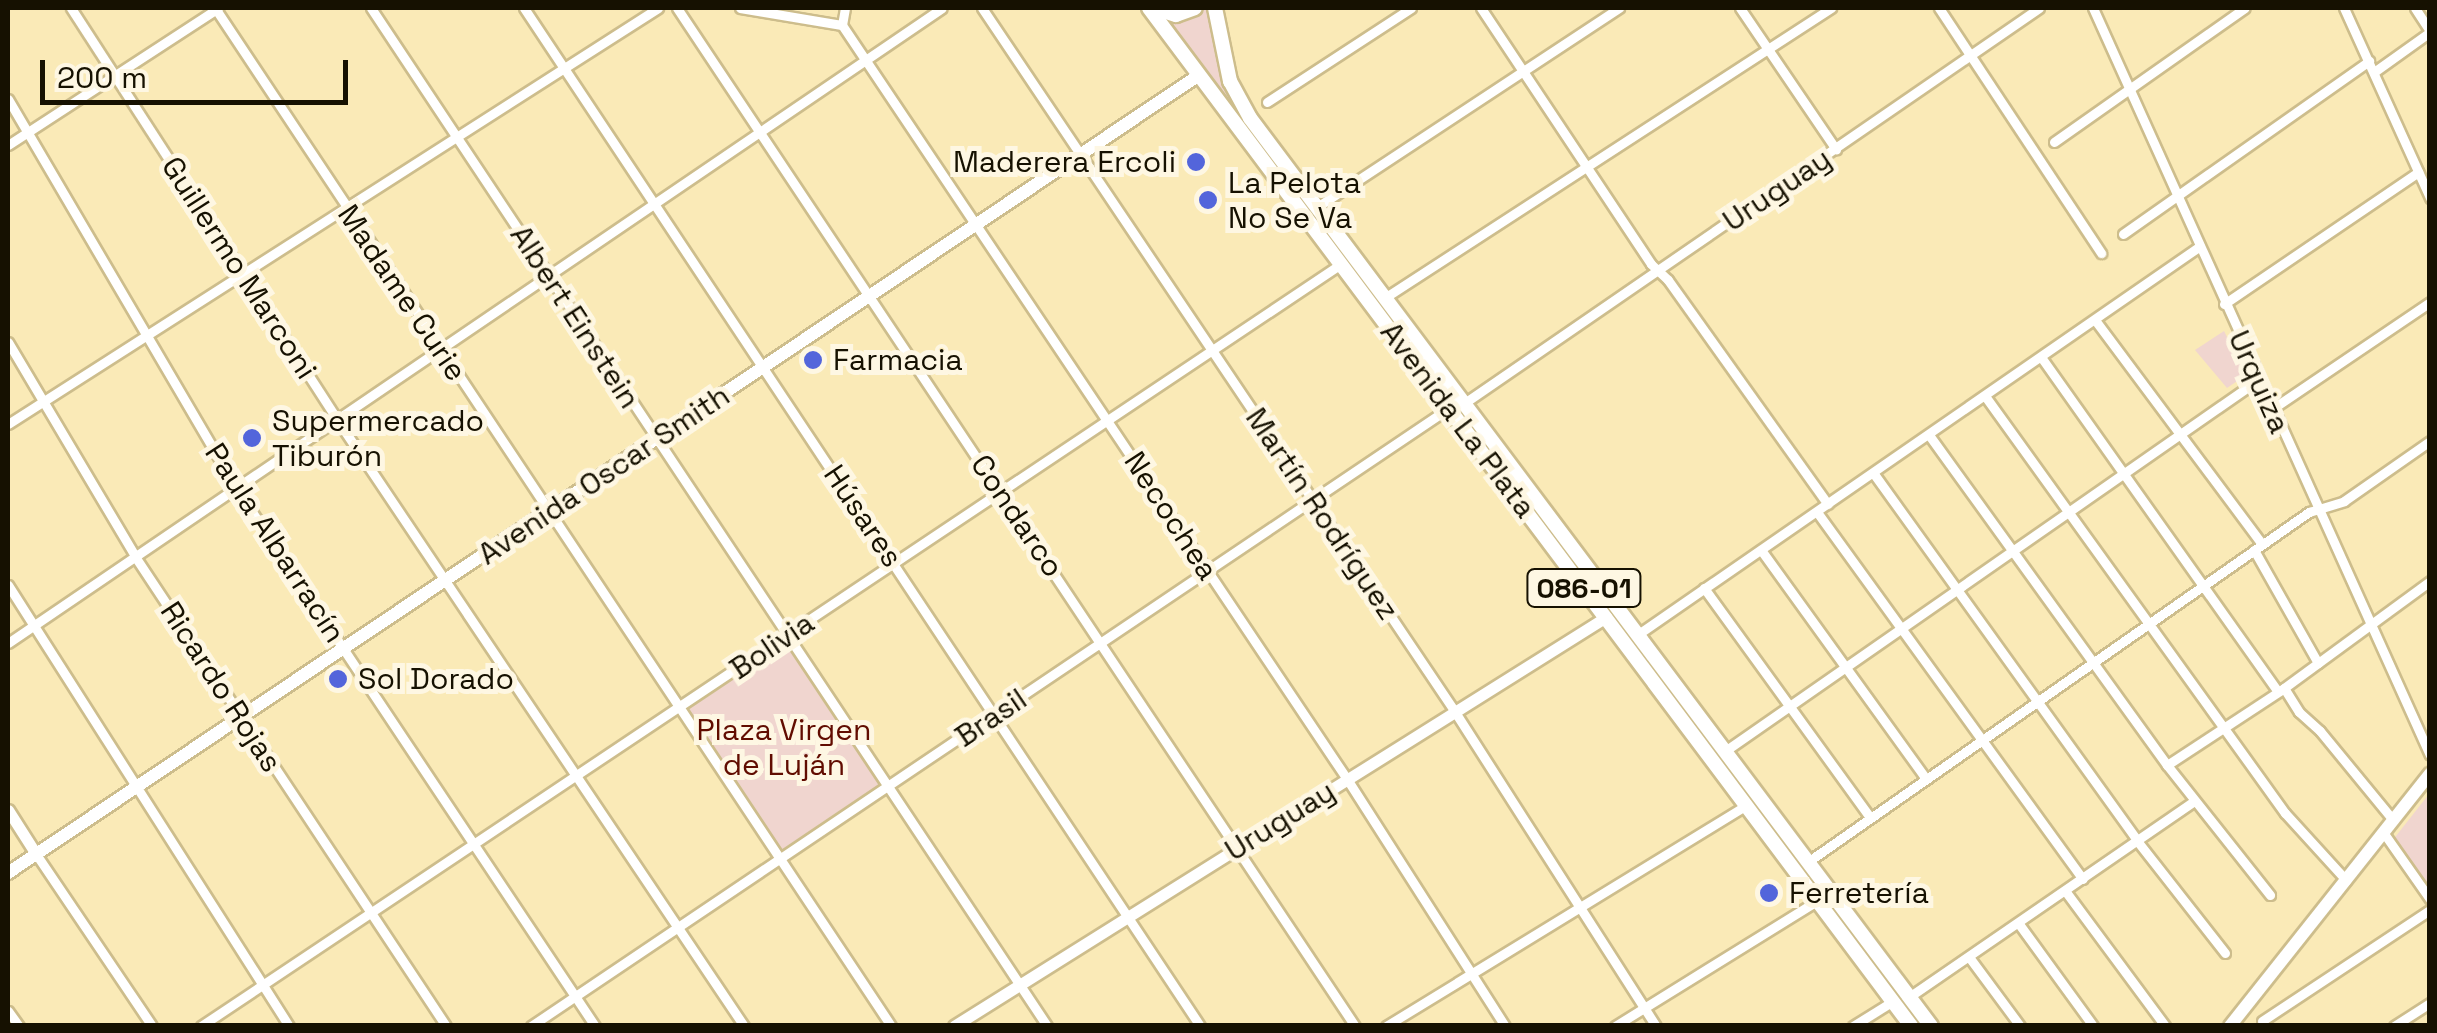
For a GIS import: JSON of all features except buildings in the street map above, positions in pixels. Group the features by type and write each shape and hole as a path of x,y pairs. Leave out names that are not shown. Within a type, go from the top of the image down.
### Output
{"main road":[{"path":"1151,8 1176,15 1195,8"},
{"name":"Avenida La Plata","path":"1151,8 1341,264 1637,634 1931,1026"},
{"name":"Avenida La Plata","path":"1215,8 1234,92 1386,297 1456,406 1606,617 1911,1026"},
{"name":"Avenida Oscar Smith","path":"8,873 1199,75"},
{"path":"2230,1026 2430,774"}],"street":[{"name":"Guillermo Marconi","path":"71,8 338,421 744,1026"},
{"path":"8,145 217,8"},
{"name":"Madame Curie","path":"217,8 440,352 891,1026"},
{"name":"Albert Einstein","path":"371,8 1047,1026"},
{"name":"Húsares","path":"524,8 997,714 1200,1026"},
{"path":"8,424 658,8"},
{"name":"Condarco","path":"677,8 1354,1026"},
{"path":"740,8 842,25 845,8"},
{"path":"8,643 942,8"},
{"name":"Martín Rodríguez","path":"982,8 1455,712 1656,1026"},
{"path":"1267,102 1411,8"},
{"path":"1481,8 1658,271 1828,504"},
{"path":"1317,206 1619,8"},
{"path":"1740,8 1836,149"},
{"path":"1386,297 1831,8"},
{"path":"1939,8 2101,252"},
{"name":"Uruguay","path":"1456,406 2039,8"},
{"name":"Urquiza","path":"2093,8 2430,754"},
{"path":"2054,142 2245,8"},
{"path":"2344,8 2430,198"},
{"path":"2374,72 2430,32 2414,8"},
{"name":"Necochea","path":"842,25 1347,779 1505,1026"},
{"path":"2123,234 2369,61"},
{"name":"Paula Albarracín","path":"8,98 236,488 595,1026"},
{"path":"2224,304 2418,172"},
{"path":"1637,634 2200,246"},
{"name":"Bolivia","path":"201,1026 1341,264"},
{"path":"2272,408 2430,302"},
{"path":"2095,320 2258,547 2318,663"},
{"name":"Ricardo Rojas","path":"8,342 136,558 446,1026"},
{"path":"2041,357 2281,690 2320,731 2392,820"},
{"path":"1725,751 2177,432 2258,380"},
{"path":"1985,396 2285,813 2346,880"},
{"name":"Brasil","path":"531,1026 1456,406"},
{"path":"1929,435 2167,765 2270,895"},
{"path":"1809,861 2258,547 2318,509 2344,501 2430,441"},
{"path":"1874,474 1958,585 2138,842 2225,954"},
{"path":"1817,512 2084,879"},
{"path":"1761,550 1925,777"},
{"path":"2167,765 2281,690 2430,582"},
{"path":"8,586 289,1026"},
{"path":"1704,588 1870,817"},
{"name":"Uruguay","path":"954,1026 1606,617"},
{"path":"1909,997 2194,801"},
{"path":"1386,1026 1747,805"},
{"path":"8,810 152,1026"},
{"path":"2383,832 2430,900"},
{"path":"2066,892 2165,1026"},
{"path":"1615,1026 1818,900"},
{"path":"2248,1003 2264,1023 2430,910"},
{"path":"2019,924 2093,1026"},
{"path":"1969,957 2020,1026"},
{"path":"1853,1026 1893,1001"},
{"path":"2394,1026 2430,1003"},
{"path":"8,1011 19,1026"}],"green space":[{"path":"1209,8 1223,81 1235,106 1922,1025 1166,19"},
{"path":"2224,331 2246,375 2227,388 2195,350"},
{"name":"Plaza Virgen de Luján","path":"788,635 887,788 778,858 679,706"},
{"path":"2429,794 2429,895 2392,841"}],"place":[{"name":"Maderera Ercoli","path":"1196,162"},
{"name":"La Pelota No Se Va","path":"1208,200"},
{"name":"Farmacia","path":"813,360"},
{"name":"Supermercado Tiburón","path":"252,438"},
{"name":"Sol Dorado","path":"338,679"},
{"name":"Ferretería","path":"1769,893"}]}
